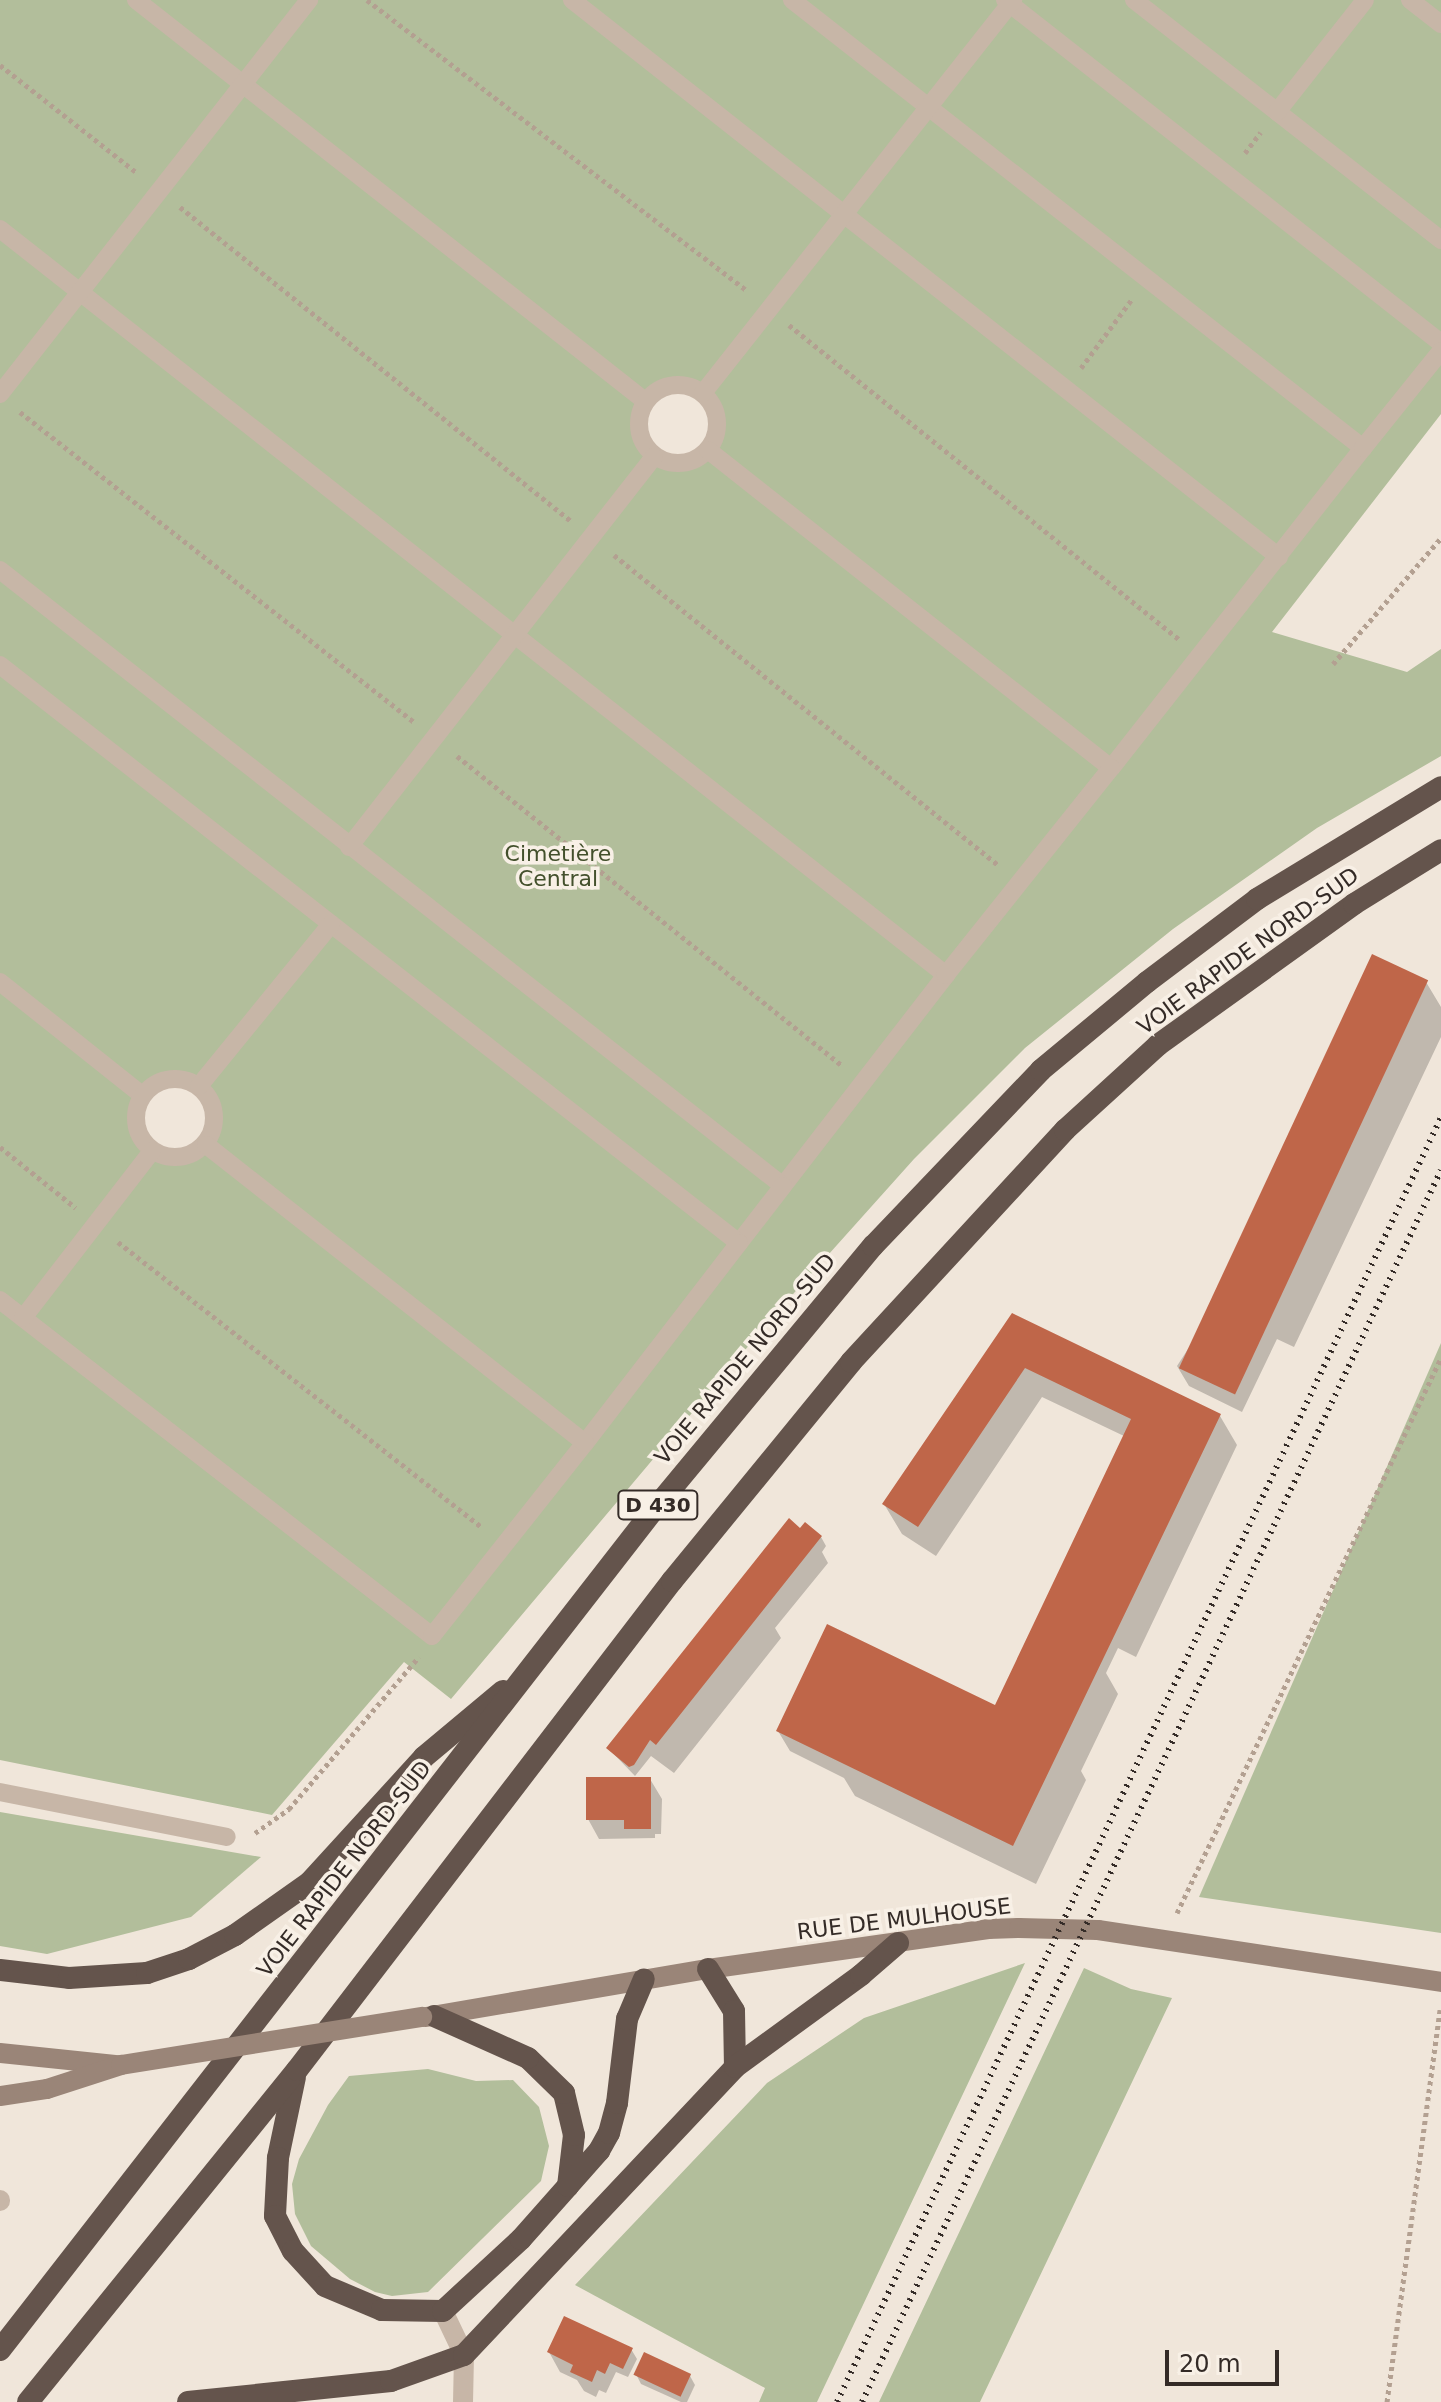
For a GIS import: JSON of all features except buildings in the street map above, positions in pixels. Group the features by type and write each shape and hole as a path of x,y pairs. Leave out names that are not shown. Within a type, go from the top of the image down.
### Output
{"highway":[{"name":"VOIE RAPIDE NORD-SUD","path":"0,2350 652,1512 801,1330 927,1188 1041,1070 1147,982 1257,899 1441,787"},
{"name":"VOIE RAPIDE NORD-SUD","path":"28,2402 297,2070 672,1581 851,1362 1065,1130 1158,1045 1354,904 1441,850"},
{"path":"0,1970 69,1978 147,1973 189,1959 235,1935 310,1882 424,1757 532,1668"},
{"path":"188,2402 391,2381 464,2355 735,2067 861,1975 898,1943"},
{"path":"708,1969 734,2011 735,2067"},
{"path":"297,2070 278,2158 275,2216 293,2251 325,2286 382,2310 443,2311 521,2239 599,2151 609,2133 617,2103 627,2019 644,1979"},
{"path":"428,2016 528,2058 564,2093 574,2135 568,2186"}],"main road":[{"name":"RUE DE MULHOUSE","path":"121,2065 644,1979 988,1929 1098,1930 1441,1982"},
{"path":"0,2053 121,2065"},
{"path":"0,2096 47,2089 121,2065"}],"street":[{"path":"443,2311 464,2355 463,2402"}],"lane":[{"path":"136,0 645,401"},
{"path":"0,394 309,0"},
{"path":"572,0 1279,557"},
{"path":"792,0 1363,448"},
{"path":"1134,0 1441,240"},
{"path":"1277,112 1365,0"},
{"path":"1410,0 1441,24"},
{"path":"703,393 1010,1 1441,343"},
{"path":"0,229 946,975"},
{"path":"0,1300 432,1636 946,975 1441,351"},
{"path":"682,384 703,393 715,409 718,430 708,450 692,462 672,464 654,457 641,441 638,421 645,401 661,388 682,384"},
{"path":"708,450 1111,768"},
{"path":"349,847 654,457"},
{"path":"0,570 783,1186"},
{"path":"0,665 739,1243"},
{"path":"199,1086 331,924"},
{"path":"0,982 142,1095"},
{"path":"179,1078 199,1086 213,1103 215,1125 206,1145 190,1156 170,1158 152,1151 139,1135 135,1115 142,1095 158,1081 179,1078"},
{"path":"206,1145 585,1443"},
{"path":"23,1318 152,1151"},
{"path":"0,1792 227,1837"}],"path":[{"path":"0,65 1020,883"},
{"path":"1227,176 1277,112"},
{"path":"1065,389 1148,279"},
{"path":"1333,664 1441,538"},
{"path":"0,1147 505,1545"},
{"path":"1163,1941 1441,1358"},
{"path":"227,1837 246,1836 261,1830 289,1809 411,1669 432,1636"},
{"path":"1387,2402 1441,2001"}],"green space":[{"name":"Cimetière Central","path":"0,0 1441,0 1441,414 1272,632 1407,672 1441,649 1441,756 1317,828 1173,929 1025,1048 914,1159 777,1312 451,1699 404,1662 272,1815 0,1760","holes":["682,384 703,393 715,408 718,430 708,451 692,462 672,464 654,457 641,441 638,421 645,401 661,388","179,1078 199,1086 213,1103 215,1125 206,1145 190,1156 170,1158 152,1151 139,1135 135,1115 142,1096 158,1081"]},
{"path":"1441,1343 1441,1933 1199,1897"},
{"path":"0,1812 261,1857 191,1917 47,1954 0,1946"},
{"path":"1025,1963 817,2402 759,2402 765,2388 575,2285 767,2083 864,2018"},
{"path":"1084,1968 1131,1989 1172,1998 980,2402 879,2402"},
{"path":"428,2069 476,2081 513,2080 539,2107 549,2146 541,2181 428,2292 392,2296 375,2292 350,2279 311,2246 295,2214 292,2184 299,2159 328,2105 349,2076"}],"railway":[{"path":"837,2402 1441,1117"},
{"path":"862,2402 1441,1170"}]}
